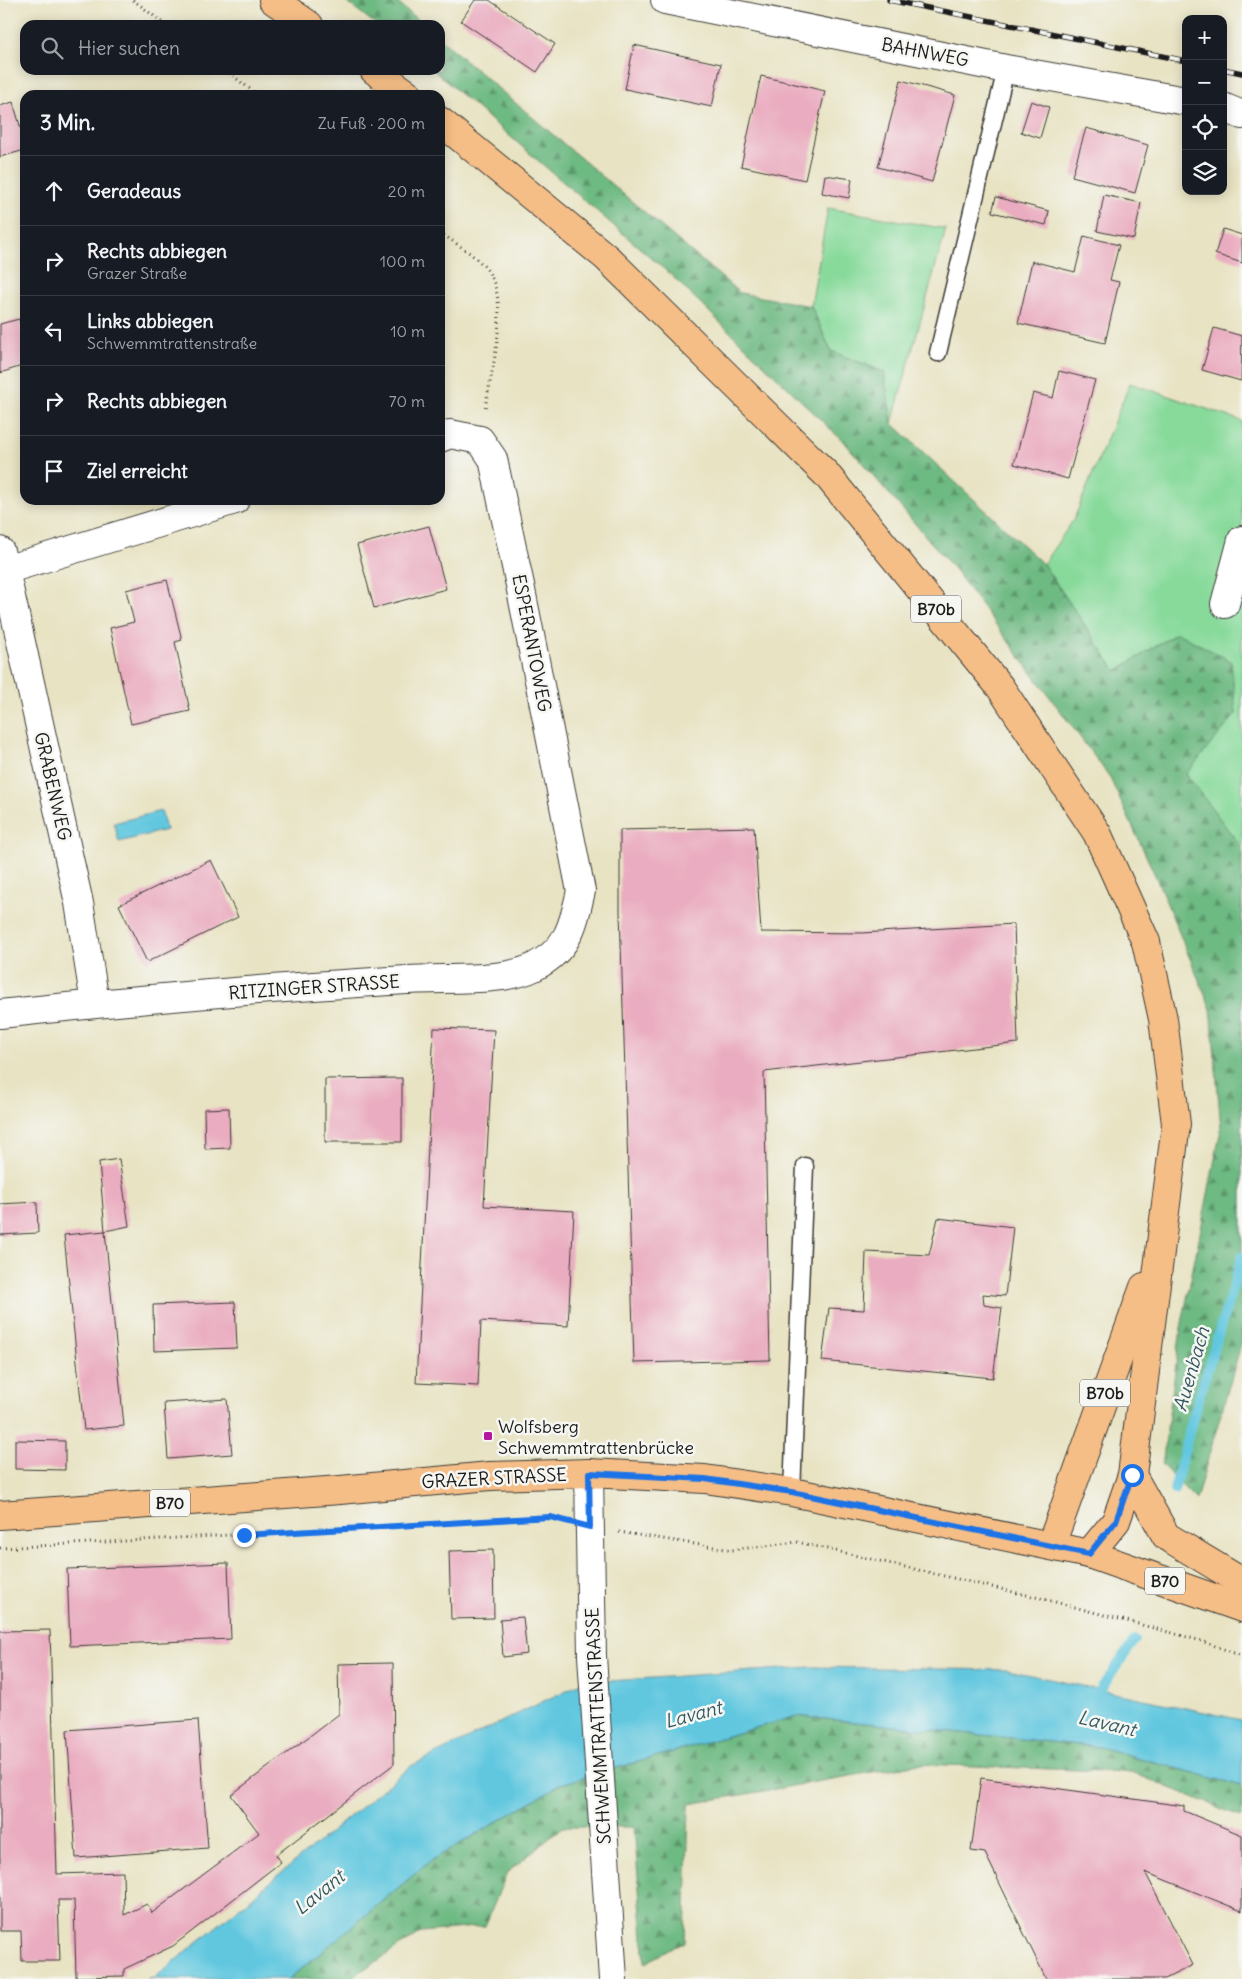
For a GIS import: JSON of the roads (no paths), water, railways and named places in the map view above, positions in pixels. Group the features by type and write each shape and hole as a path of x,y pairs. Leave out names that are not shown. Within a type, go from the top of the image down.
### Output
{"main road":[{"path":"273,0 302,20"},
{"path":"381,75 402,90"},
{"name":"B70b","path":"445,125 606,258 826,474 1000,688 1097,833 1146,942 1163,1019 1176,1124 1132,1475 1116,1521 1089,1554"},
{"name":"B70b","path":"1050,1546 1160,1240"},
{"name":"GRAZER STRASSE","path":"0,1515 340,1490 490,1476 589,1473 705,1479 792,1492 1089,1554 1242,1608"},
{"path":"1132,1475 1166,1536 1242,1582"}],"street":[{"name":"BAHNWEG","path":"665,0 1006,69 1182,100"},
{"path":"1227,109 1242,115"},
{"name":"ESPERANTOWEG","path":"445,436 450,434 480,440 493,459 581,890"},
{"path":"2,560 216,505"},
{"path":"1225,604 1242,540"},
{"name":"GRABENWEG","path":"2,560 79,903 95,1004"},
{"name":"RITZINGER STRASSE","path":"0,1014 95,1004 409,980 496,978 533,968 557,951 573,928 581,890"},
{"name":"SCHWEMMTRATTENSTRASSE","path":"589,1473 592,1656 613,1979"}],"lane":[{"path":"938,354 1006,69"},
{"path":"792,1492 805,1166"}],"water":[{"path":"161,811 166,830 119,842 114,823"},
{"name":"Lavant","path":"811,1667 1007,1670 1242,1720 1242,1786 1099,1747 797,1716 561,1784 429,1862 289,1979 147,1979 154,1978 411,1766 581,1683"}],"waterway":[{"name":"Auenbach","path":"1174,1490 1194,1414 1242,1257"},
{"name":"Auenbach","path":"1093,1700 1135,1640"}],"railway":[{"path":"889,0 1182,60"},
{"path":"1227,70 1242,73"}],"place":[{"name":"Wolfsberg Schwemmtrattenbrücke","path":"488,1436"}]}
